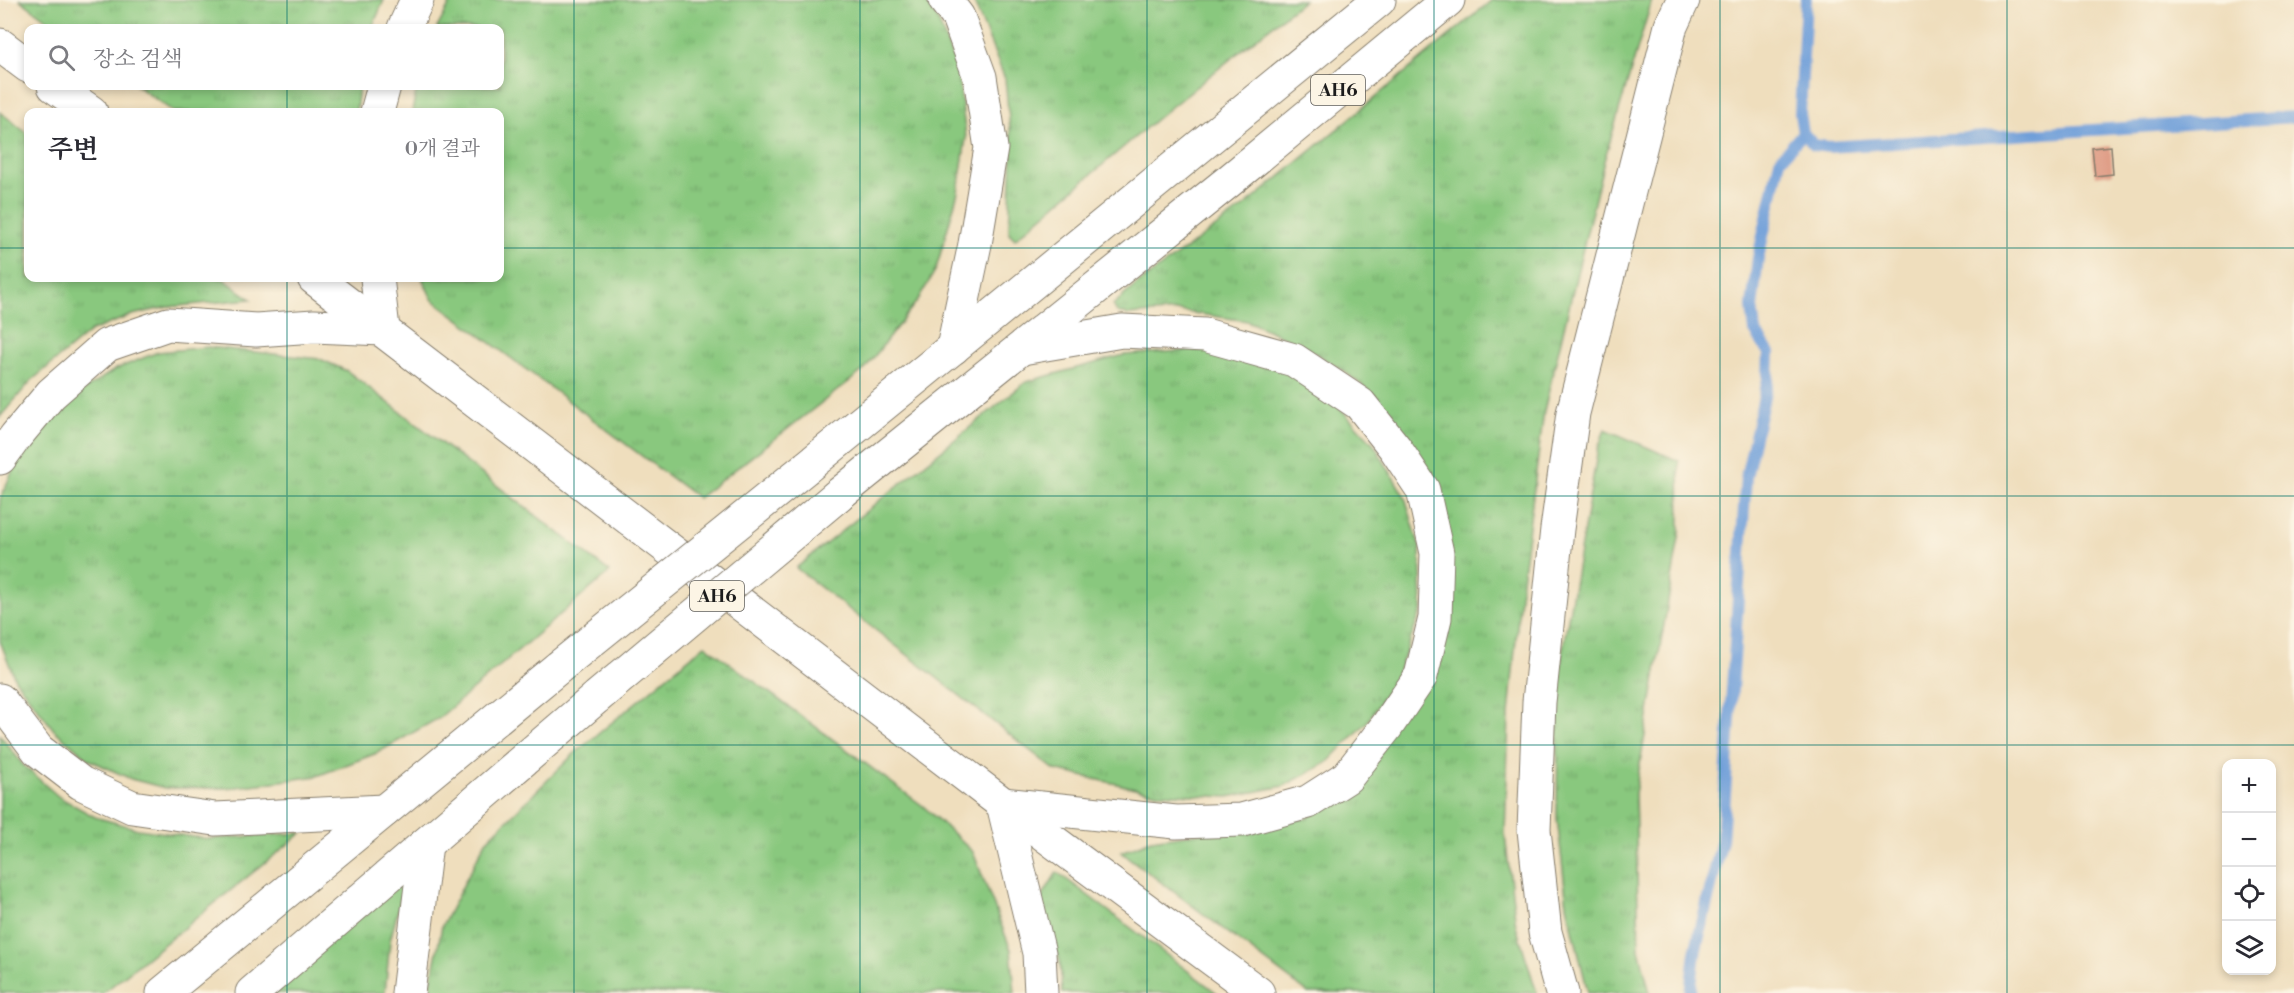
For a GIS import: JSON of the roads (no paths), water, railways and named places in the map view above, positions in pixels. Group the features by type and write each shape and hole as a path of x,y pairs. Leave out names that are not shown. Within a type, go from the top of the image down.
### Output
{"main road":[{"path":"406,24 417,0"},
{"path":"945,0 958,18 980,77 991,148 975,244 953,348"},
{"path":"163,993 559,667 1379,0"},
{"name":"AH6","path":"426,844 837,496 1229,181 1448,0"},
{"path":"1562,993 1545,932 1534,830 1539,702 1557,529 1573,413 1671,26 1683,0"},
{"path":"0,45 24,63"},
{"path":"60,90 85,108"},
{"path":"377,108 383,90"},
{"path":"320,282 383,328 1003,804 1258,993"},
{"path":"377,282 383,328"},
{"path":"0,458 51,394 107,345 168,324 256,330 314,326 383,328"},
{"path":"1003,804 1176,822 1242,820 1308,802 1347,777 1387,726 1421,676 1435,618 1437,554 1423,490 1395,448 1360,404 1294,360 1205,335 1122,331 1022,348"},
{"path":"0,700 38,750 81,783 132,807 215,819 384,811"},
{"path":"1003,804 1039,953 1041,993"},
{"path":"252,993 426,844"},
{"path":"408,993 426,844"}],"waterway":[{"path":"1806,0 1800,114 1803,133 1814,145 1829,147 2294,117"},
{"path":"1690,993 1695,953 1722,840 1746,477 1768,379 1769,353 1755,331 1752,307 1758,258 1780,160 1803,133"}]}
